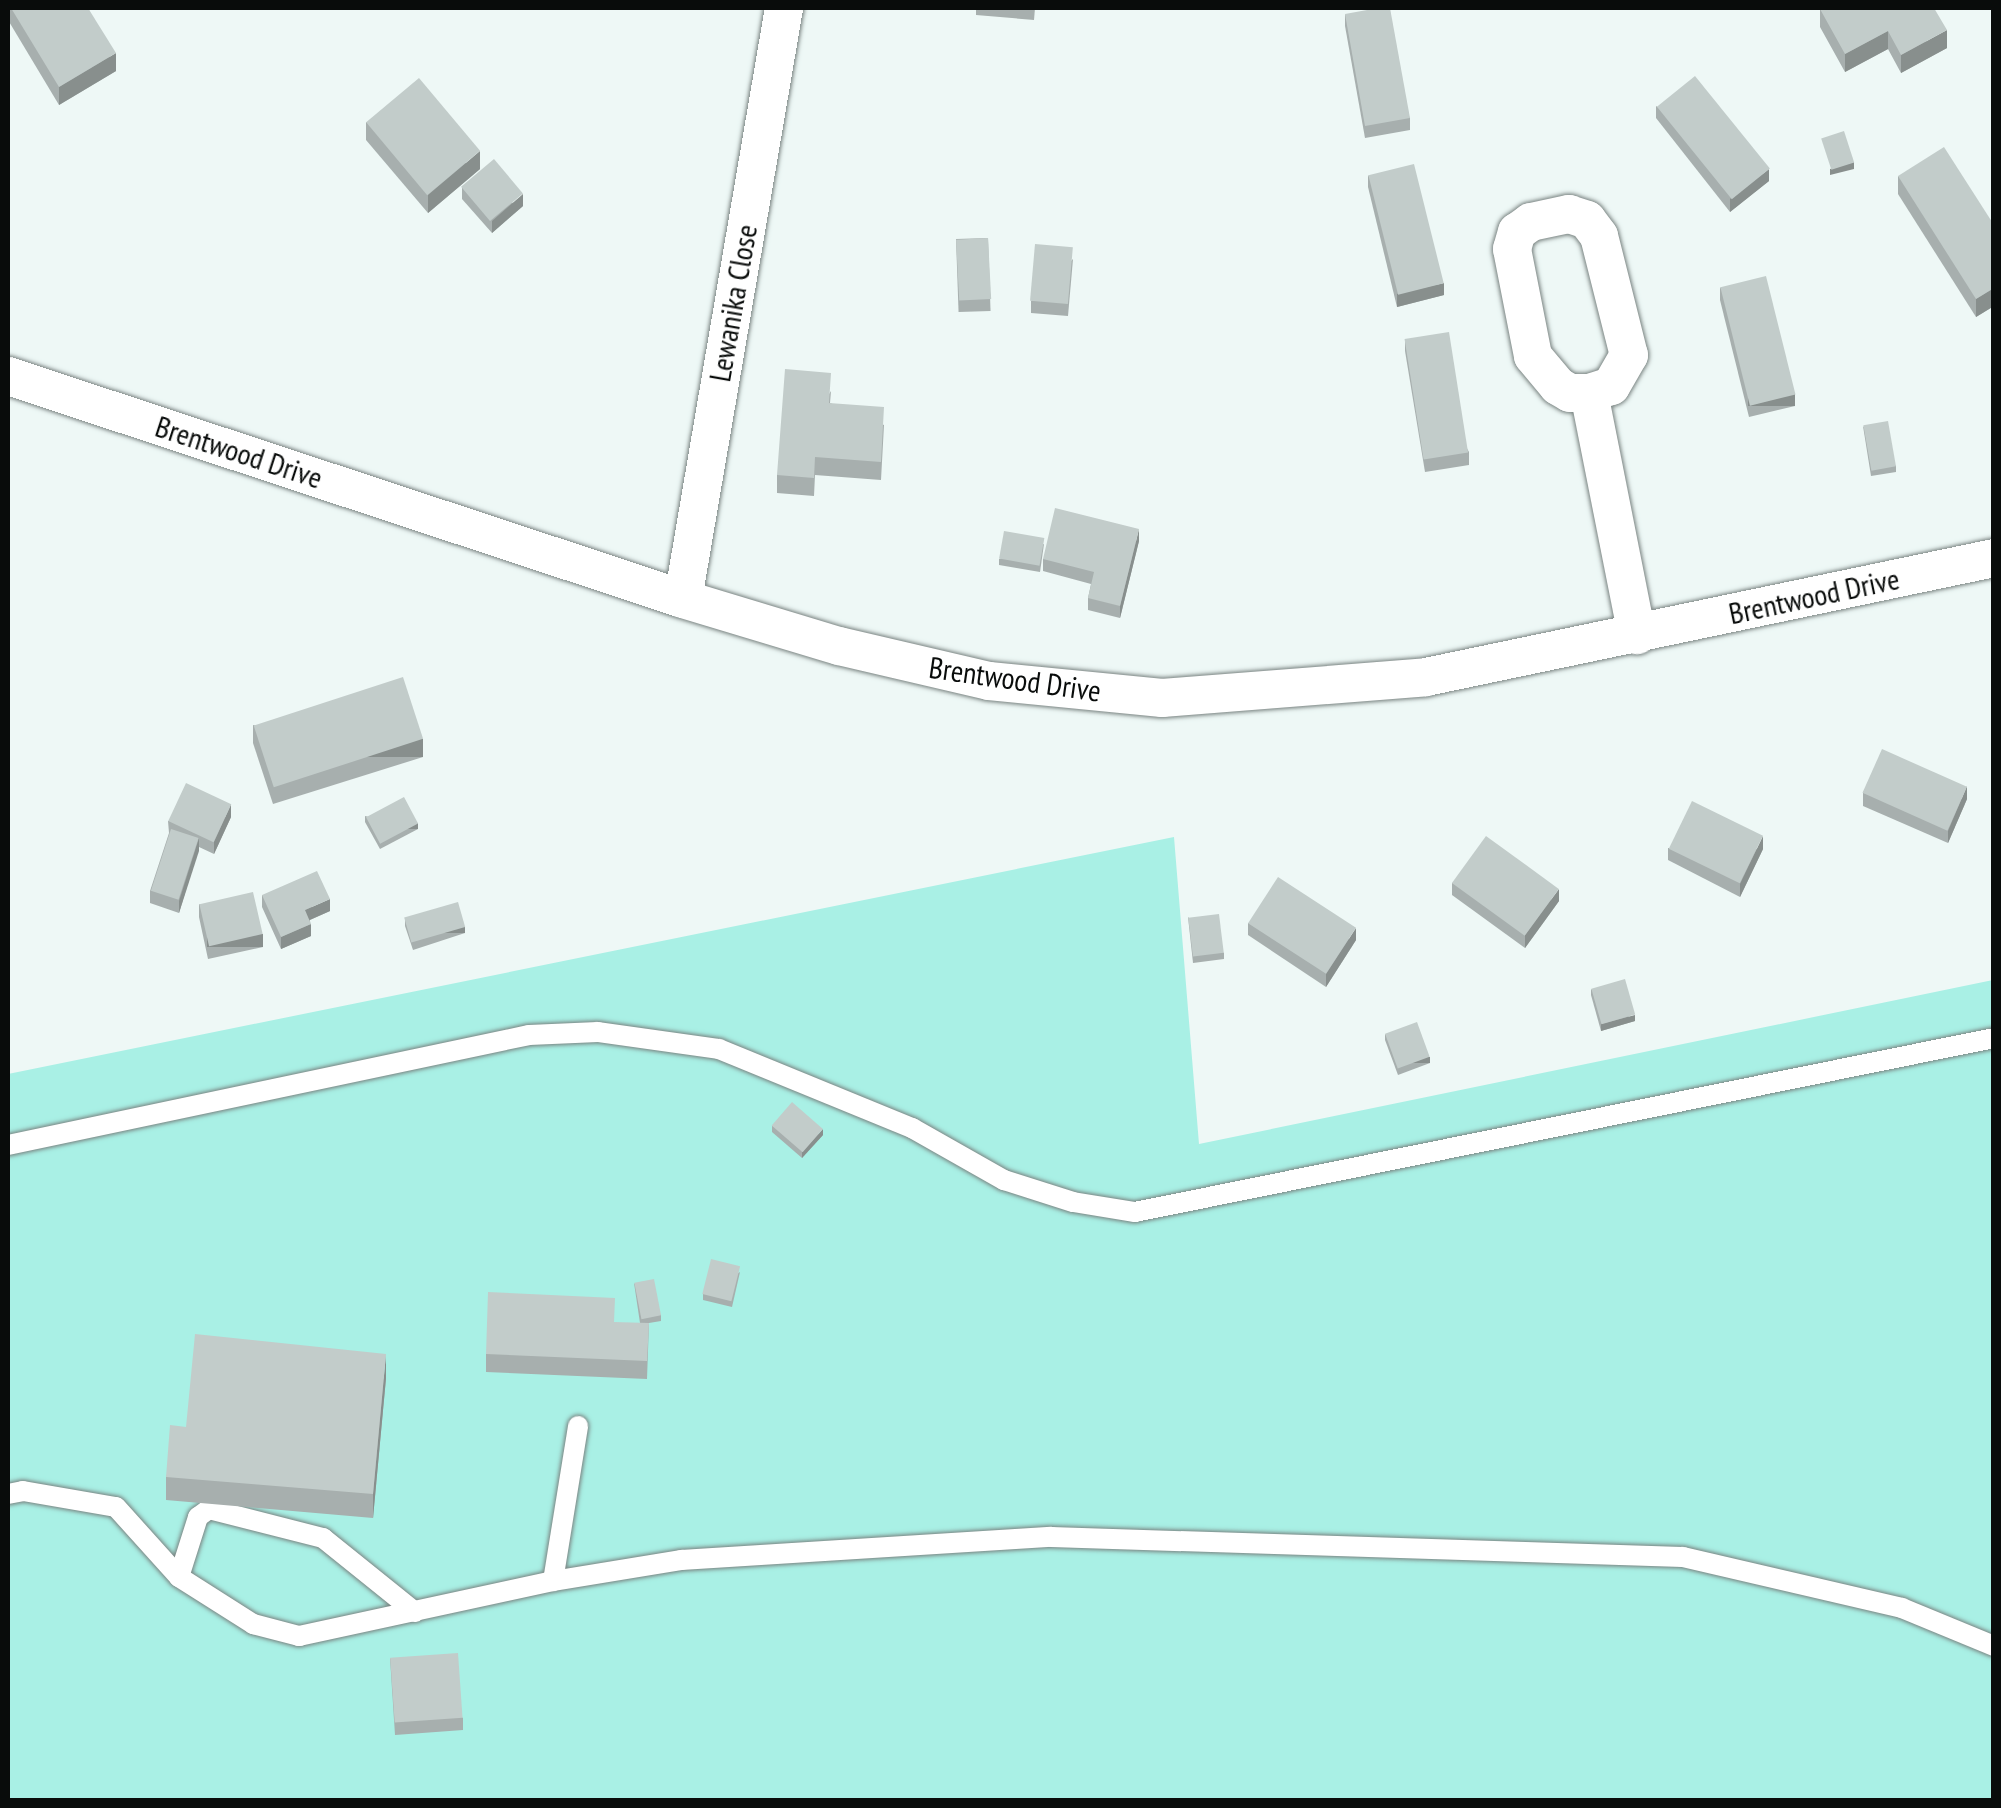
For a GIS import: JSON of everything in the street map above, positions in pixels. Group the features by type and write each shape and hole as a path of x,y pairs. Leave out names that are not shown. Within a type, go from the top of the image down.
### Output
{"street":[{"name":"Lewanika Close","path":"682,600 784,8"},
{"path":"1569,214 1586,220 1599,236 1629,355 1612,386 1588,393 1570,394 1558,386 1533,356 1512,250 1518,232 1532,222 1569,214"},
{"name":"Brentwood Drive","path":"8,376 682,600 839,646 989,682 1162,698 1426,677 1994,558"},
{"path":"1588,393 1637,635"}],"lane":[{"path":"8,1145 529,1035 598,1032 719,1049 912,1128 1004,1180 1074,1202 1135,1212 1994,1038"},
{"path":"553,1581 578,1426"},
{"path":"8,1494 23,1491 116,1507 178,1577 253,1624 299,1636 553,1581 681,1560 1052,1537 1683,1557 1902,1608 1994,1646"},
{"path":"178,1577 198,1517 210,1509 323,1538 416,1612"}],"green space":[{"path":"1174,837 1199,1144 1993,980 1993,1800 8,1800 8,1074"}],"building":[{"path":"11,8 88,8 116,53 59,87"},
{"path":"1390,8 1410,118 1365,126 1345,14"},
{"path":"1934,8 1947,30 1901,55 1888,31 1845,54 1820,9"},
{"path":"1695,76 1770,168 1732,199 1657,107"},
{"path":"419,78 480,151 427,195 366,122"},
{"path":"1844,131 1854,162 1831,170 1821,138"},
{"path":"1944,147 1994,225 1994,288 1976,299 1898,176"},
{"path":"494,159 523,193 490,221 461,187"},
{"path":"1414,164 1444,283 1398,295 1368,175"},
{"path":"988,238 991,299 959,301 956,240"},
{"path":"1035,244 1073,247 1068,304 1030,301"},
{"path":"1766,276 1796,394 1750,406 1720,287"},
{"path":"1449,332 1468,452 1424,460 1405,339"},
{"path":"785,369 831,373 829,403 884,407 881,462 815,457 814,478 777,475"},
{"path":"1888,421 1896,466 1871,471 1863,425"},
{"path":"1055,508 1139,529 1120,606 1088,598 1094,572 1043,559"},
{"path":"1004,531 1044,538 1040,566 999,559"},
{"path":"403,677 423,739 274,787 254,726"},
{"path":"1882,749 1967,787 1947,831 1862,793"},
{"path":"186,783 231,804 214,842 168,821"},
{"path":"404,797 418,823 380,844 366,817"},
{"path":"1692,801 1763,836 1740,883 1669,849"},
{"path":"171,829 199,838 178,900 151,891"},
{"path":"1486,836 1559,889 1525,936 1452,883"},
{"path":"317,871 330,899 305,910 311,924 281,937 262,895"},
{"path":"1278,877 1356,928 1326,974 1248,923"},
{"path":"253,892 263,934 209,946 199,904"},
{"path":"458,902 465,927 411,942 404,917"},
{"path":"1219,914 1224,953 1193,956 1188,918"},
{"path":"1625,979 1635,1015 1602,1024 1591,989"},
{"path":"1417,1022 1430,1057 1398,1068 1385,1034"},
{"path":"792,1102 823,1129 803,1152 772,1125"},
{"path":"711,1259 740,1266 731,1301 702,1294"},
{"path":"654,1279 661,1315 641,1319 634,1283"},
{"path":"488,1292 615,1298 614,1322 649,1323 647,1361 486,1354"},
{"path":"195,1334 386,1354 373,1494 166,1477 170,1425 186,1427"},
{"path":"458,1653 463,1718 395,1723 390,1658"}]}
